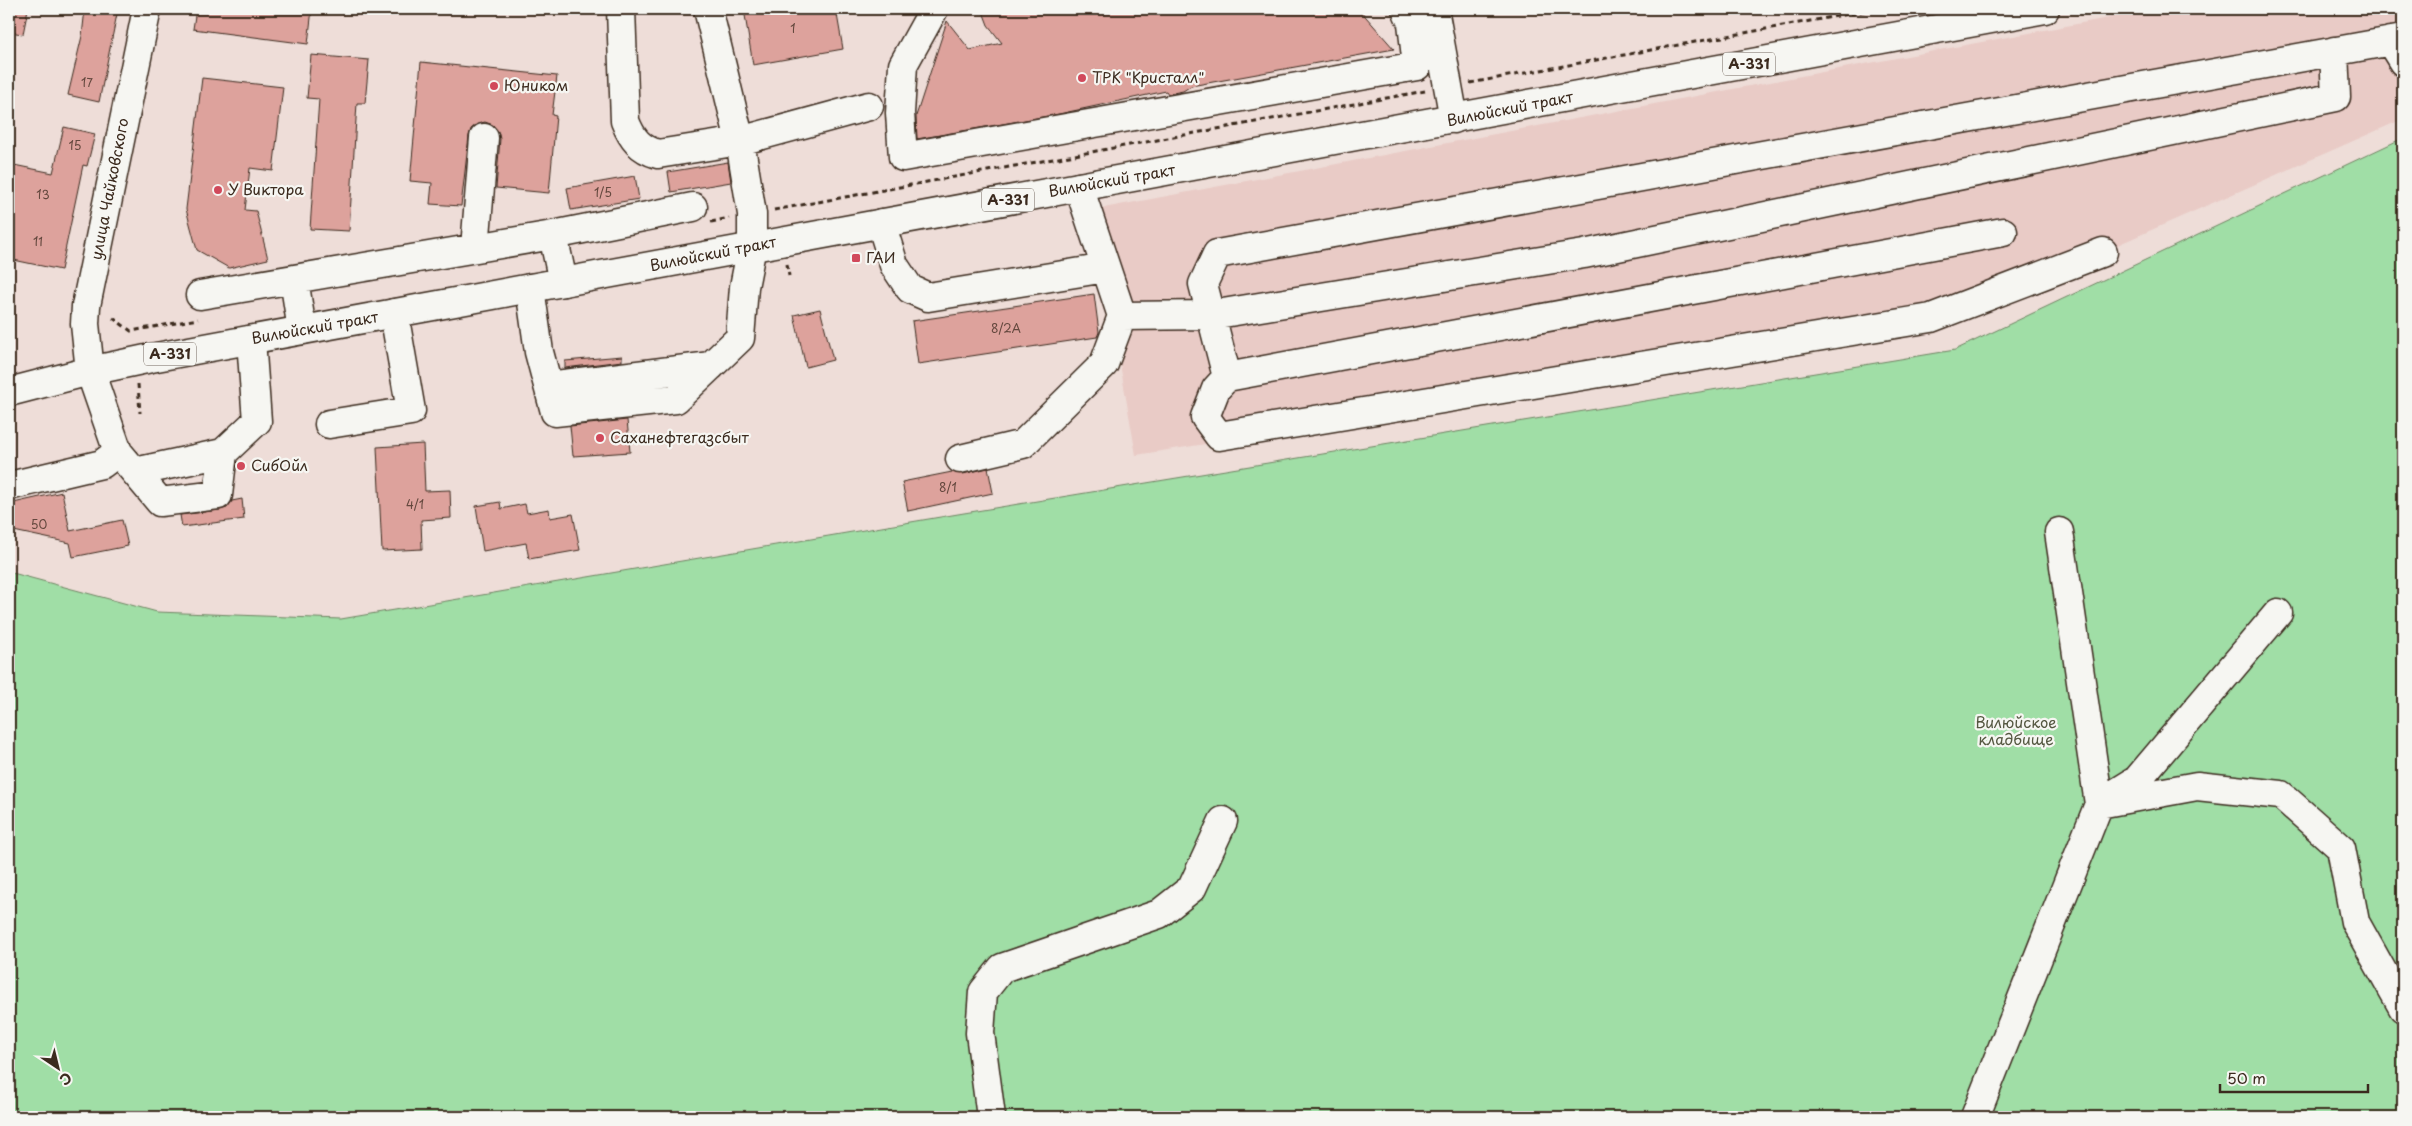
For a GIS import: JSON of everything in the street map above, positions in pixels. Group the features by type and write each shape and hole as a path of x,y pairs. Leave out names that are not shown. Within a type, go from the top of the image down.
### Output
{"main road":[{"name":"улица Чайковского","path":"118,452 90,370 85,324 86,306 146,9"},
{"path":"621,9 626,121 630,134 638,145 658,154 740,141 869,106"},
{"path":"530,288 539,352 555,412 676,399 740,338 744,287 752,246 752,214 740,141 708,9"},
{"path":"934,9 903,65 900,113 903,156 1417,66 1412,23 1406,9"},
{"path":"1434,9 1454,119"},
{"name":"Вилюйский тракт","path":"90,370 752,246 1454,119 2045,9"},
{"path":"1226,377 1203,284 1217,254 2334,51 2399,47"},
{"path":"1122,316 1211,315 1584,254 2336,97 2334,51"},
{"path":"475,248 484,138"},
{"path":"960,459 1023,444 1104,364 1122,316 1079,187"},
{"path":"200,307 294,279 553,235 698,215"},
{"path":"881,223 894,264 910,289 928,297 1106,268"},
{"path":"2003,232 1226,377 1216,389 1205,417 1219,436 1931,318 2103,252"},
{"path":"553,235 563,282"},
{"path":"294,279 302,330"},
{"path":"329,424 411,411 394,313"},
{"path":"135,472 223,453 257,421 251,340"},
{"name":"А-331","path":"9,392 90,370"},
{"path":"9,486 102,464 118,452 160,502 218,495 223,453"},
{"path":"1975,1117 2098,804 2059,532"},
{"path":"2098,804 2137,780 2278,613"},
{"path":"2098,804 2197,786 2281,795 2341,848 2355,922 2403,1008"},
{"path":"991,1117 980,1033 983,992 1002,968 1159,914 1192,888 1223,821"}],"path":[{"path":"698,215 752,214 1876,9"},
{"path":"113,318 130,332 200,307"}],"shaded area":[{"path":"2156,9 2403,9 2403,119 1927,329 1136,455 1093,210"}],"green space":[{"name":"Вилюйское кладбище","path":"2403,138 2403,1117 9,1117 9,572 157,612 341,619 958,514 1955,350"}],"building":[{"path":"9,9 28,9 23,34 9,32"},
{"path":"85,9 118,9 99,102 68,95 82,36"},
{"path":"196,9 312,9 308,44 193,29"},
{"path":"744,9 836,9 843,49 753,65"},
{"name":"ТРК \"Кристалл\"","path":"982,9 1359,9 1394,49 1191,86 1183,91 1168,94 1166,91 1059,114 917,139 916,116 947,21 970,50 1002,43 988,25"},
{"path":"311,55 369,60 365,103 357,103 349,231 310,229 319,99 307,98"},
{"path":"421,62 557,76 552,115 556,116 549,193 496,188 500,139 498,131 493,125 485,122 477,124 471,129 469,136 461,206 430,204 432,183 410,181"},
{"name":"У Виктора","path":"202,78 283,87 273,171 250,168 245,210 256,211 268,259 229,268 197,250 186,209"},
{"path":"64,127 95,134 87,166 83,165 61,270 9,259 9,164 53,173"},
{"path":"728,162 731,182 671,192 668,172"},
{"path":"635,176 639,199 571,210 567,188"},
{"path":"1094,294 1099,332 1097,337 918,364 912,321"},
{"path":"820,309 833,360 806,367 794,315"},
{"path":"622,356 622,361 565,368 565,361"},
{"name":"Саханефтегазсбыт","path":"627,420 630,452 573,456 570,426"},
{"path":"423,444 425,491 450,490 451,518 421,520 422,549 382,551 377,447"},
{"path":"988,468 993,493 908,511 902,482 952,472 963,474"},
{"path":"62,492 70,531 122,520 128,546 73,557 70,543 9,530 9,504"},
{"path":"242,499 244,519 182,527 180,515 220,510 227,508 232,501"},
{"path":"500,502 501,509 525,504 527,513 549,509 550,518 573,514 580,550 529,559 526,543 483,551 476,506"}],"place":[{"name":"ТРК \"Кристалл\"","path":"1082,78"},
{"name":"Юником","path":"494,86"},
{"name":"У Виктора","path":"218,190"},
{"name":"ГАИ","path":"856,258"},
{"name":"Саханефтегазсбыт","path":"600,438"},
{"name":"СибОйл","path":"241,466"}]}
